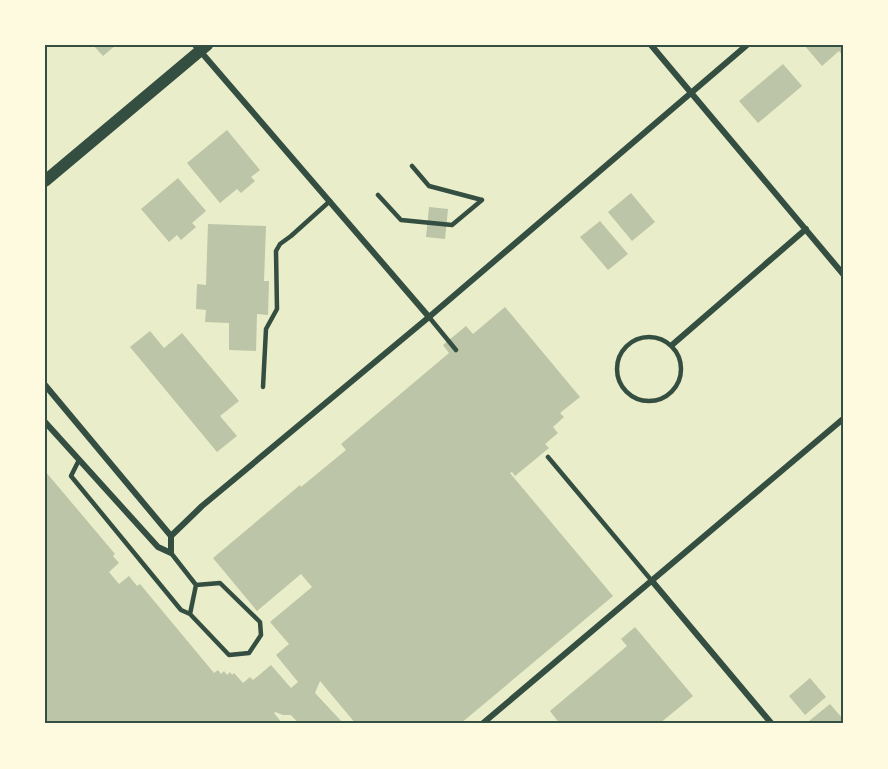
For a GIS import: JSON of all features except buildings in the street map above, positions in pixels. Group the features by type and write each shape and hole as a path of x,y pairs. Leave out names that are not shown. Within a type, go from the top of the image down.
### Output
{"main road":[{"path":"45,181 201,47"}],"street":[{"path":"651,45 843,274"},
{"path":"171,536 202,506 429,317 747,45"},
{"path":"201,47 429,317"},
{"path":"672,345 806,229"},
{"path":"45,385 171,536 171,553 159,547 45,422"},
{"path":"482,724 843,419"},
{"path":"652,581 772,724"}],"lane":[{"path":"378,195 400,220 452,225 482,200 429,186 412,166"},
{"path":"263,387 266,328 277,309 276,251 280,244 330,201"},
{"path":"429,317 456,350"},
{"path":"648,336 665,340 672,345 682,363 682,373 674,391 657,401 638,399 630,395 619,381 617,372 617,363 625,347 640,337 648,336"},
{"path":"549,457 652,581"},
{"path":"79,460 72,476 181,610 190,614 229,655 249,653 261,635 260,622 220,583 196,585"},
{"path":"171,553 196,585 190,614"}]}
